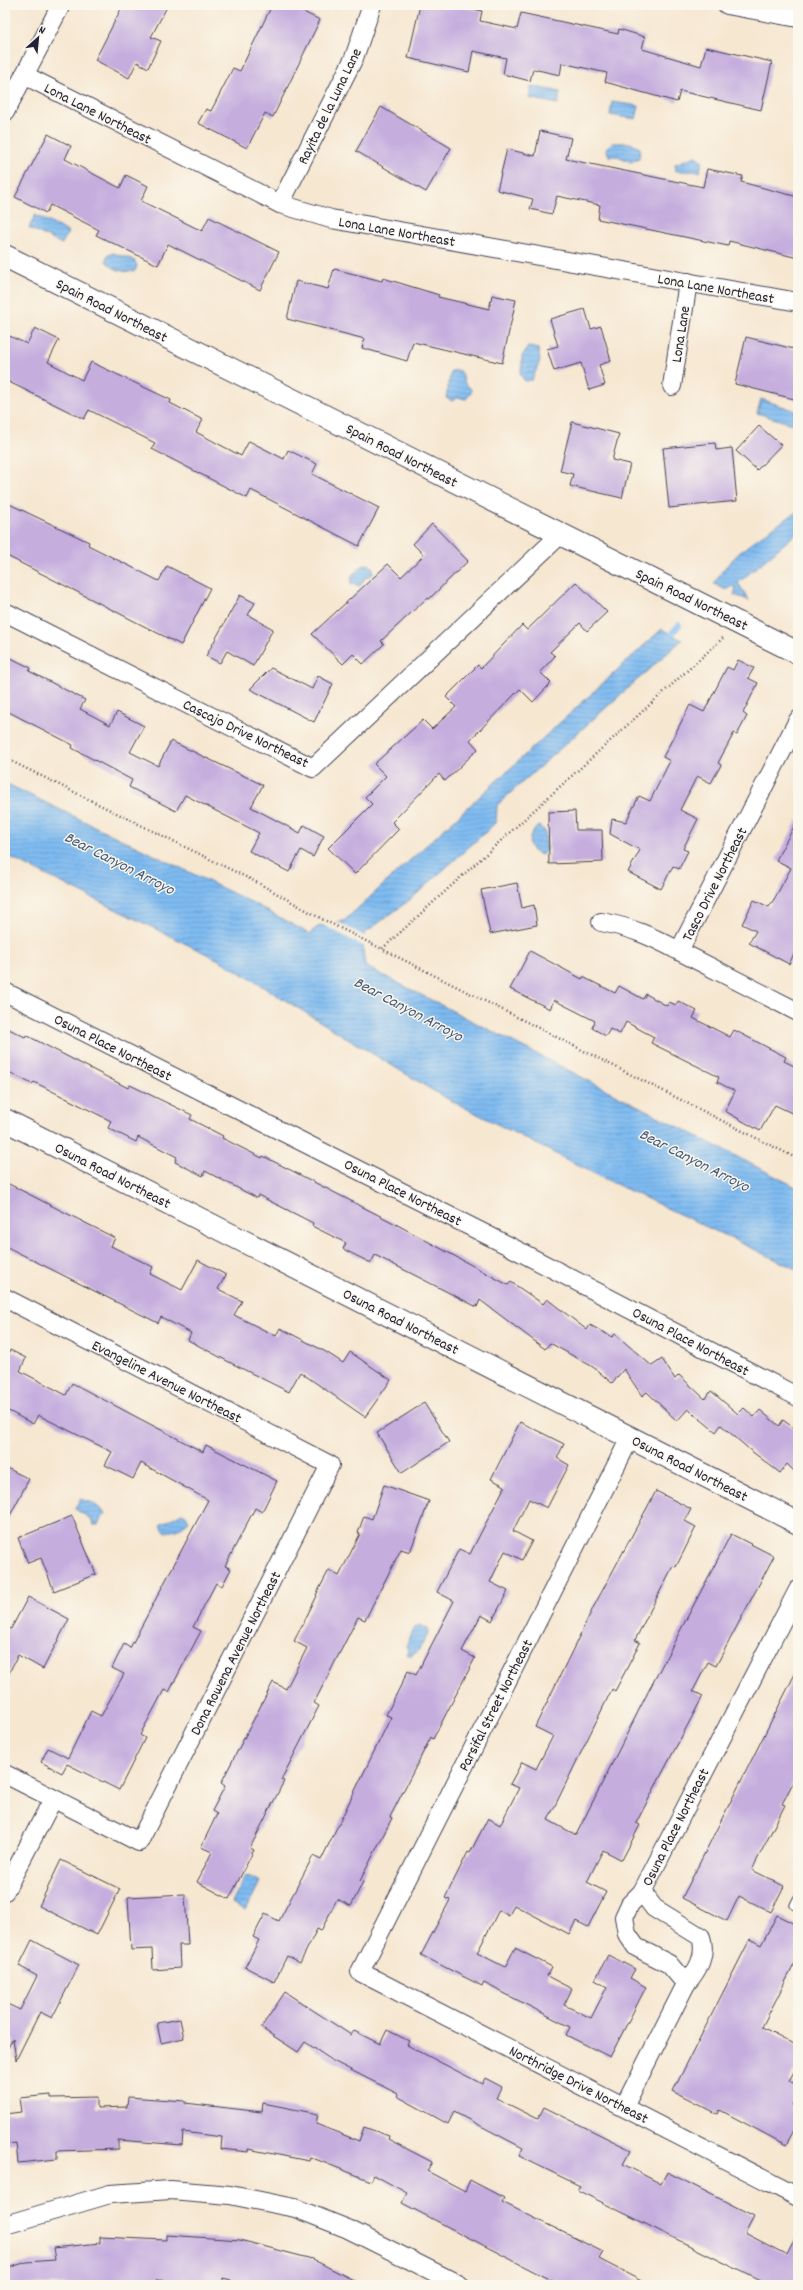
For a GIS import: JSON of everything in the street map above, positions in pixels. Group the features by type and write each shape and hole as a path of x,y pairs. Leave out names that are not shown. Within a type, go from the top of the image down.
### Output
{"street":[{"path":"5,112 61,5"},
{"name":"Rayita de la Luna Lane","path":"280,204 354,58 372,5"},
{"path":"727,5 798,18"},
{"name":"Lona Lane Northeast","path":"24,75 280,204 331,219 798,302"},
{"name":"Spain Road Northeast","path":"5,256 678,592 798,654"},
{"name":"Lona Lane","path":"672,386 688,282"},
{"name":"Cascajo Drive Northeast","path":"5,612 313,768 561,534"},
{"name":"Tasco Drive Northeast","path":"798,720 679,951 798,1012"},
{"path":"601,922 627,926 650,935 679,951"},
{"name":"Osuna Place Northeast","path":"5,992 495,1239 798,1397"},
{"name":"Osuna Road Northeast","path":"5,1120 798,1523"},
{"name":"Evangeline Avenue Northeast","path":"5,1298 330,1464"},
{"name":"Parsifal Street Northeast","path":"360,1972 630,1438"},
{"name":"Dona Rowena Avenue Northeast","path":"53,1799 139,1842 330,1464"},
{"name":"Osuna Place Northeast","path":"624,2107 686,1984 696,1972 705,1948 701,1937 654,1908 642,1892 798,1590"},
{"path":"5,1774 53,1799 5,1891"},
{"path":"642,1892 630,1904 624,1917 627,1934 636,1947 669,1964 686,1984"},
{"name":"Northridge Drive Northeast","path":"360,1972 798,2196"},
{"path":"5,2225 110,2194 171,2190 230,2195 295,2208 348,2229 460,2285"}],"lane":[{"path":"798,1899 795,1905 798,1906"}],"path":[{"path":"382,949 737,622"},
{"path":"5,758 260,884 322,919 798,1160"}],"water":[{"path":"531,86 560,92 558,104 529,98"},
{"path":"612,102 639,106 636,119 610,115"},
{"path":"612,143 630,143 640,148 639,158 631,162 618,156 609,156 606,148"},
{"path":"696,156 702,161 700,171 676,171 675,164"},
{"path":"35,215 68,232 62,244 29,228"},
{"path":"113,253 134,260 137,266 135,271 127,272 112,267 106,261 107,256"},
{"path":"528,347 538,349 540,361 532,380 525,381 520,374 522,356"},
{"path":"458,370 462,373 464,382 471,389 471,393 466,399 458,397 452,401 446,398 451,371"},
{"path":"761,399 796,411 792,424 757,413"},
{"path":"798,511 798,532 738,583 749,600 734,595 736,588 734,586 726,590 714,584 721,572 740,552 763,534"},
{"path":"369,564 373,568 373,574 365,578 360,586 351,584 352,575 364,565"},
{"name":"Bear Canyon Arroyo","path":"662,629 682,640 497,805 496,822 488,830 411,899 365,933 363,950 365,966 798,1188 798,1270 605,1179 442,1096 221,961 5,855 5,783 251,902 310,934 313,930 321,926 344,921"},
{"path":"538,826 545,831 546,849 542,855 533,851 529,844 531,834"},
{"path":"80,1499 93,1503 105,1513 98,1525 93,1525 91,1519 75,1509"},
{"path":"182,1513 186,1515 189,1521 177,1530 165,1532 160,1525"},
{"path":"420,1625 427,1629 428,1634 418,1651 411,1656 407,1654 409,1651 406,1646 415,1627"},
{"path":"246,1875 260,1882 246,1910 232,1903"}],"pier":[{"path":"334,920 366,937 365,947 321,924"}],"building":[{"path":"123,5 168,5 151,37 161,41 148,68 137,62 129,78 95,60"},
{"path":"272,5 289,5 320,20 273,117 265,113 247,148 198,123 206,109 211,111 233,68 240,71"},
{"path":"420,5 457,5 482,11 480,21 517,29 521,13 618,34 619,29 645,37 642,49 701,66 706,47 772,62 761,110 680,91 677,102 605,82 607,73 562,63 560,75 533,69 530,81 503,74 506,58 473,51 469,72 408,58"},
{"path":"381,107 451,148 426,192 356,151"},
{"path":"540,131 571,138 566,159 703,187 707,169 743,176 741,182 798,197 798,258 729,241 728,246 598,219 600,205 557,196 552,214 530,209 533,199 497,190 507,149 535,156"},
{"path":"48,134 71,146 65,159 120,188 126,175 148,186 141,201 202,231 209,217 279,252 260,290 168,244 158,265 96,235 99,230 50,205 46,213 15,197"},
{"path":"334,269 382,281 383,278 439,295 438,297 489,309 492,295 516,300 502,363 413,342 407,361 362,348 365,339 287,319 296,281 328,289"},
{"path":"585,309 591,329 601,326 611,361 599,365 605,385 589,390 581,363 554,371 547,349 558,346 550,319"},
{"path":"35,328 59,340 48,362 82,380 91,362 171,400 170,403 203,420 196,432 241,456 249,441 284,459 288,450 317,464 312,474 379,508 359,546 251,490 247,498 152,449 155,443 89,410 84,419 5,380 5,334 27,344"},
{"path":"746,337 798,350 798,400 735,384"},
{"path":"572,422 619,434 612,460 630,464 622,498 570,486 573,474 560,471"},
{"path":"759,426 781,445 757,470 736,451"},
{"path":"715,443 716,450 732,448 737,501 669,508 663,448"},
{"path":"5,502 89,542 88,545 159,581 167,566 210,588 181,645 5,555"},
{"path":"432,524 468,561 429,599 427,598 381,641 384,644 363,664 353,654 343,664 312,634 388,564 401,577 424,555 413,544"},
{"path":"576,582 607,612 587,631 580,623 550,652 555,656 540,672 551,683 533,702 520,689 470,740 478,749 445,781 439,774 392,822 399,829 355,874 328,848 372,804 365,797 386,776 374,764 423,720 432,729 456,707 446,697 478,665 481,668 522,625 527,630"},
{"path":"240,595 255,603 248,615 273,629 253,666 227,651 220,663 206,656"},
{"path":"5,655 31,668 29,671 85,700 80,709 110,725 117,712 144,726 130,752 158,766 171,741 263,785 251,807 300,833 304,825 324,836 313,857 301,850 289,872 249,851 259,833 185,795 176,811 129,787 132,780 72,748 73,745 5,710"},
{"path":"738,660 754,668 748,678 758,683 743,713 747,716 737,735 734,733 718,763 721,765 711,783 697,776 680,810 698,819 683,849 688,851 679,869 673,866 661,889 628,872 640,850 610,834 612,819 626,822 639,796 650,801 670,761 663,757 690,705 704,712 727,667 733,670"},
{"path":"271,668 312,689 318,676 333,684 314,722 250,689"},
{"path":"575,811 576,830 602,830 603,862 549,864 548,812"},
{"path":"798,819 798,956 794,954 789,964 749,943 756,931 742,924 754,900 769,907 791,868 776,860"},
{"path":"517,883 522,908 534,905 537,925 490,934 481,890"},
{"path":"530,951 582,979 583,977 615,993 619,986 643,999 646,994 667,1006 669,1002 676,1005 678,1001 697,1011 693,1018 730,1037 734,1030 786,1057 784,1061 798,1068 798,1116 775,1105 760,1131 725,1111 735,1091 717,1082 719,1077 651,1043 654,1037 626,1022 620,1034 610,1029 606,1036 592,1028 595,1021 554,1000 550,1009 510,989"},
{"path":"5,1027 25,1037 26,1035 128,1088 130,1085 192,1115 190,1119 223,1136 222,1138 262,1158 263,1156 392,1222 508,1285 511,1282 543,1304 547,1299 587,1330 590,1325 612,1337 615,1334 652,1366 662,1359 675,1379 679,1375 705,1399 711,1391 738,1414 744,1408 754,1417 760,1410 779,1426 783,1420 798,1431 798,1475 787,1464 780,1473 721,1425 716,1432 688,1409 677,1421 647,1392 642,1396 624,1369 612,1383 593,1367 550,1343 545,1349 480,1300 477,1307 375,1255 371,1263 343,1249 346,1243 312,1226 313,1223 258,1195 257,1198 205,1171 203,1176 175,1162 177,1157 138,1137 136,1142 108,1128 111,1121 34,1082 32,1084 5,1070"},
{"path":"5,1182 115,1238 111,1246 153,1267 150,1274 182,1290 198,1260 226,1275 218,1289 242,1301 234,1315 276,1336 280,1328 326,1352 343,1363 350,1352 391,1380 365,1417 300,1372 289,1392 229,1362 188,1340 191,1333 161,1317 158,1323 5,1246"},
{"path":"10,1350 26,1358 20,1371 66,1395 72,1383 203,1452 206,1445 277,1481 262,1512 255,1508 225,1566 231,1569 222,1586 216,1583 193,1627 201,1631 169,1692 164,1690 140,1735 145,1738 119,1790 67,1764 62,1773 41,1762 48,1748 68,1758 91,1711 101,1716 124,1674 112,1668 124,1644 130,1648 208,1500 141,1463 133,1479 105,1465 112,1452 38,1415 33,1424 5,1409 5,1360"},
{"path":"424,1403 449,1442 402,1473 377,1433"},
{"path":"520,1422 564,1444 557,1458 569,1465 547,1508 529,1499 513,1531 532,1541 522,1560 505,1551 490,1582 508,1591 492,1621 481,1615 462,1651 475,1658 433,1739 431,1737 390,1817 392,1818 360,1881 363,1882 351,1906 337,1899 321,1931 317,1929 300,1963 287,1956 274,1982 245,1967 259,1940 253,1937 265,1914 279,1921 313,1856 321,1860 391,1717 386,1715 408,1671 416,1675 454,1601 437,1592 459,1549 470,1554 505,1486 491,1479"},
{"path":"5,1467 29,1479 5,1525"},
{"path":"384,1485 429,1501 410,1552 401,1549 365,1620 358,1617 314,1703 319,1706 281,1780 284,1781 250,1848 254,1850 229,1899 197,1882 212,1852 201,1847 217,1814 212,1811 225,1786 221,1783 273,1682 286,1689 307,1648 294,1641 317,1596 316,1595 329,1570 339,1576 360,1534 358,1533 364,1516 372,1519"},
{"path":"656,1491 691,1509 685,1521 696,1527 676,1567 673,1566 635,1640 640,1643 615,1691 612,1689 548,1820 576,1835 648,1692 731,1534 774,1556 716,1666 708,1662 693,1691 703,1696 636,1823 640,1825 622,1860 603,1850 587,1882 606,1892 588,1927 576,1921 569,1934 514,1905 509,1916 499,1910 477,1953 505,1967 515,1948 552,1967 547,1976 572,1989 564,2005 591,2018 607,1987 595,1980 608,1955 635,1969 630,1978 646,1987 610,2057 566,2035 570,2027 484,1983 482,1986 421,1955 450,1900 445,1898 468,1852 470,1853 488,1818 500,1825 519,1788 510,1784 522,1762 536,1769 553,1736 535,1727 594,1606"},
{"path":"72,1516 96,1574 54,1591 41,1558 28,1563 18,1538"},
{"path":"28,1597 69,1619 43,1669 18,1655 5,1681 5,1626 11,1629"},
{"path":"798,1668 798,1773 782,1804 785,1805 752,1870 784,1886 771,1912 739,1896 727,1921 682,1898"},
{"path":"61,1860 120,1889 97,1935 39,1906"},
{"path":"185,1894 188,1945 179,1945 180,1968 153,1970 152,1949 131,1950 128,1897"},
{"path":"777,1915 798,1926 798,1957 762,2027 798,2046 798,2064 789,2081 798,2085 798,2094 792,2105 798,2108 798,2123 786,2145 720,2110 718,2114 673,2091 750,1939 761,1945"},
{"path":"32,1940 79,1965 52,2018 40,2012 16,2060 13,2038 5,2054 5,2003 20,2010 37,1976 19,1966"},
{"path":"285,1992 351,2035 354,2031 380,2044 387,2030 409,2041 407,2045 482,2084 485,2078 502,2087 496,2098 538,2119 544,2107 631,2150 623,2164 661,2184 667,2172 754,2216 745,2233 787,2255 798,2233 798,2285 769,2285 577,2190 580,2186 519,2156 523,2148 454,2112 448,2124 397,2096 398,2094 333,2061 305,2042 298,2052 261,2028"},
{"path":"180,2019 184,2038 161,2043 157,2023"},
{"path":"51,2095 51,2098 97,2097 97,2108 127,2107 128,2097 185,2101 185,2103 262,2112 263,2103 318,2114 316,2124 359,2141 364,2127 389,2136 388,2139 432,2162 427,2171 465,2191 470,2180 504,2198 502,2202 603,2252 599,2259 649,2285 560,2285 402,2203 407,2193 374,2175 371,2181 310,2157 309,2161 248,2149 248,2152 221,2149 222,2137 183,2132 182,2145 118,2140 118,2149 57,2151 57,2159 18,2163 16,2143 5,2144 5,2114 21,2112 19,2098"},
{"path":"166,2235 240,2240 312,2259 363,2285 247,2285 223,2279 223,2285 156,2280 156,2285 90,2283 90,2285 5,2285 5,2269 27,2262 55,2260 53,2248 100,2243 100,2237 166,2240"}],"waterway":[{"path":"667,639 679,625"}]}
